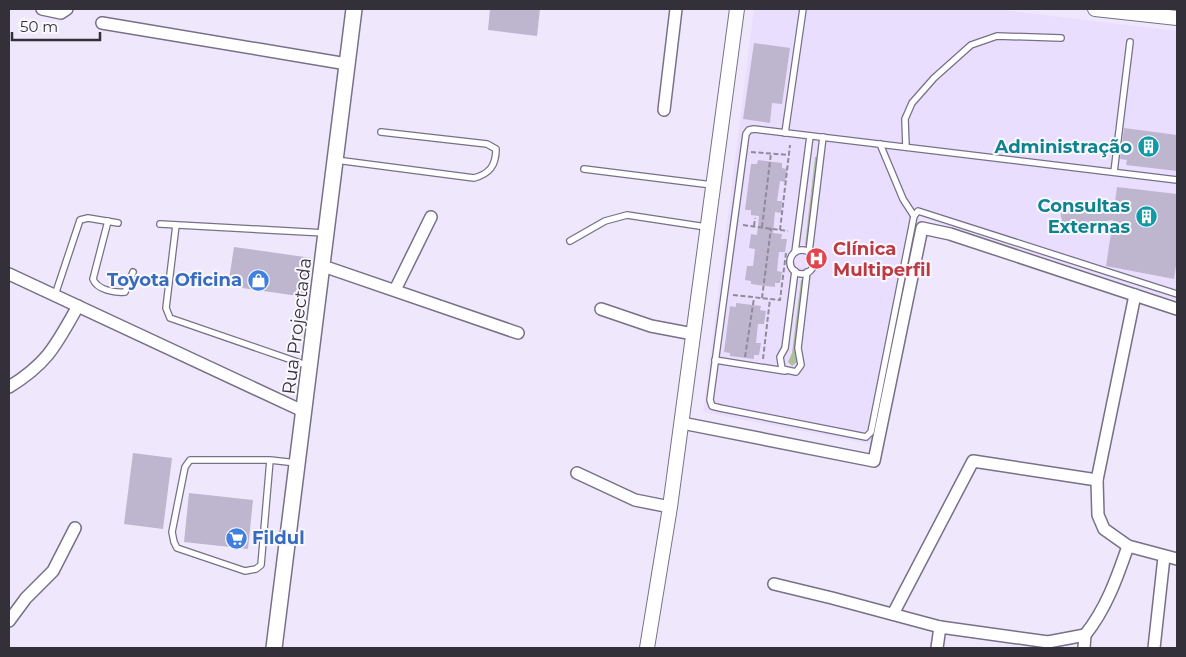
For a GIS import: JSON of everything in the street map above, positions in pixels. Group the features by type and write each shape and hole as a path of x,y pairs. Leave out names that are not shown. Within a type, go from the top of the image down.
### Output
{"main road":[{"name":"Rua Projectada","path":"274,648 299,463 354,9"}],"street":[{"path":"42,9 62,12 67,9"},
{"path":"664,110 676,9"},
{"path":"647,648 682,423 706,227 736,9"},
{"path":"1095,9 1177,18"},
{"path":"102,23 347,64"},
{"path":"395,290 431,217"},
{"path":"682,423 874,461 922,228 950,234 1177,309"},
{"path":"323,266 518,333"},
{"path":"9,274 305,412"},
{"path":"1134,295 1097,480 1097,508 1104,529 1128,546 1177,559"},
{"path":"9,387 40,366 49,355 78,306"},
{"path":"601,309 651,326 693,334"},
{"path":"893,614 973,461 1097,480"},
{"path":"577,473 635,500 670,507"},
{"path":"9,621 26,598 53,571 75,528"},
{"path":"774,584 940,627 1045,645 1085,635 1096,622 1112,589 1128,546"},
{"path":"1154,648 1164,557"},
{"path":"937,648 940,627"},
{"path":"1084,648 1085,635"}],"lane":[{"path":"785,133 803,9"},
{"path":"906,147 905,119 912,102 934,78 971,45 997,36 1061,38"},
{"path":"1114,172 1130,42"},
{"path":"1177,180 823,137 749,130 746,134 710,400 712,406 866,438 871,432 914,216 918,211 1177,294"},
{"path":"336,160 474,178 484,175 492,168 496,160 496,150 487,144 381,132"},
{"path":"786,371 782,369 780,357 785,348 795,271 790,260 795,252 810,136"},
{"path":"795,271 800,273 807,272 812,267 814,261 809,252 823,137"},
{"path":"880,144 903,199 914,216"},
{"path":"584,169 712,185"},
{"path":"570,241 605,221 626,215 706,227"},
{"path":"55,295 80,220 88,218 118,223"},
{"path":"108,221 93,280 94,283 99,287 125,292 133,272"},
{"path":"160,224 327,233"},
{"path":"176,225 166,308 170,318 311,367"},
{"path":"795,252 802,250 809,252"},
{"path":"716,360 796,372 801,365 798,348 807,272"},
{"path":"270,460 261,565 256,569 245,570 177,548 172,532 185,466 190,460 270,460 299,463"}],"path":[{"path":"781,144 798,146"},
{"path":"780,230 790,145"},
{"path":"746,152 789,155"},
{"path":"762,228 771,153"},
{"path":"754,226 755,218"},
{"path":"737,224 788,231"},
{"path":"762,298 771,228"},
{"path":"728,294 780,300 786,251"},
{"path":"744,301 745,296"},
{"path":"745,362 754,297"},
{"path":"763,364 770,299"}],"shaded area":[{"name":"Clínica Multiperfil","path":"754,9 996,9 1177,31 1177,301 920,217 875,445 703,412"}],"green space":[{"path":"815,157 818,157 807,245 805,245"},
{"path":"801,280 803,280 795,354 797,362 792,366 788,362 792,353"}],"building":[{"path":"490,9 540,9 537,36 488,30"},
{"path":"754,43 790,48 782,104 772,103 770,123 743,119"},
{"name":"Administração","path":"1124,128 1177,135 1177,171 1126,165 1127,160 1120,159"},
{"path":"758,160 782,163 782,168 787,169 785,182 780,181 777,201 782,201 781,213 775,212 773,233 782,234 781,239 787,239 785,252 779,252 777,271 782,272 780,283 775,283 775,287 751,284 751,281 745,280 747,266 753,266 755,249 749,248 751,234 757,235 759,216 751,215 751,210 745,210 751,164 757,164"},
{"path":"1117,187 1177,194 1177,259 1174,279 1106,266 1113,220 1063,228 1060,210 1115,202"},
{"path":"234,247 312,258 306,297 228,286"},
{"path":"736,303 761,306 760,310 766,311 764,324 758,324 756,343 761,343 759,355 754,355 754,359 730,356 730,353 724,352 730,306 736,307"},
{"path":"133,453 172,458 163,529 124,524"},
{"path":"189,493 253,500 248,549 184,542"}],"place":[{"name":"Administração","path":"1148,147"},
{"name":"Consultas Externas","path":"1146,216"},
{"name":"Clínica Multiperfil","path":"817,259"},
{"name":"Toyota Oficina","path":"258,280"},
{"name":"Fildul","path":"236,538"}]}
